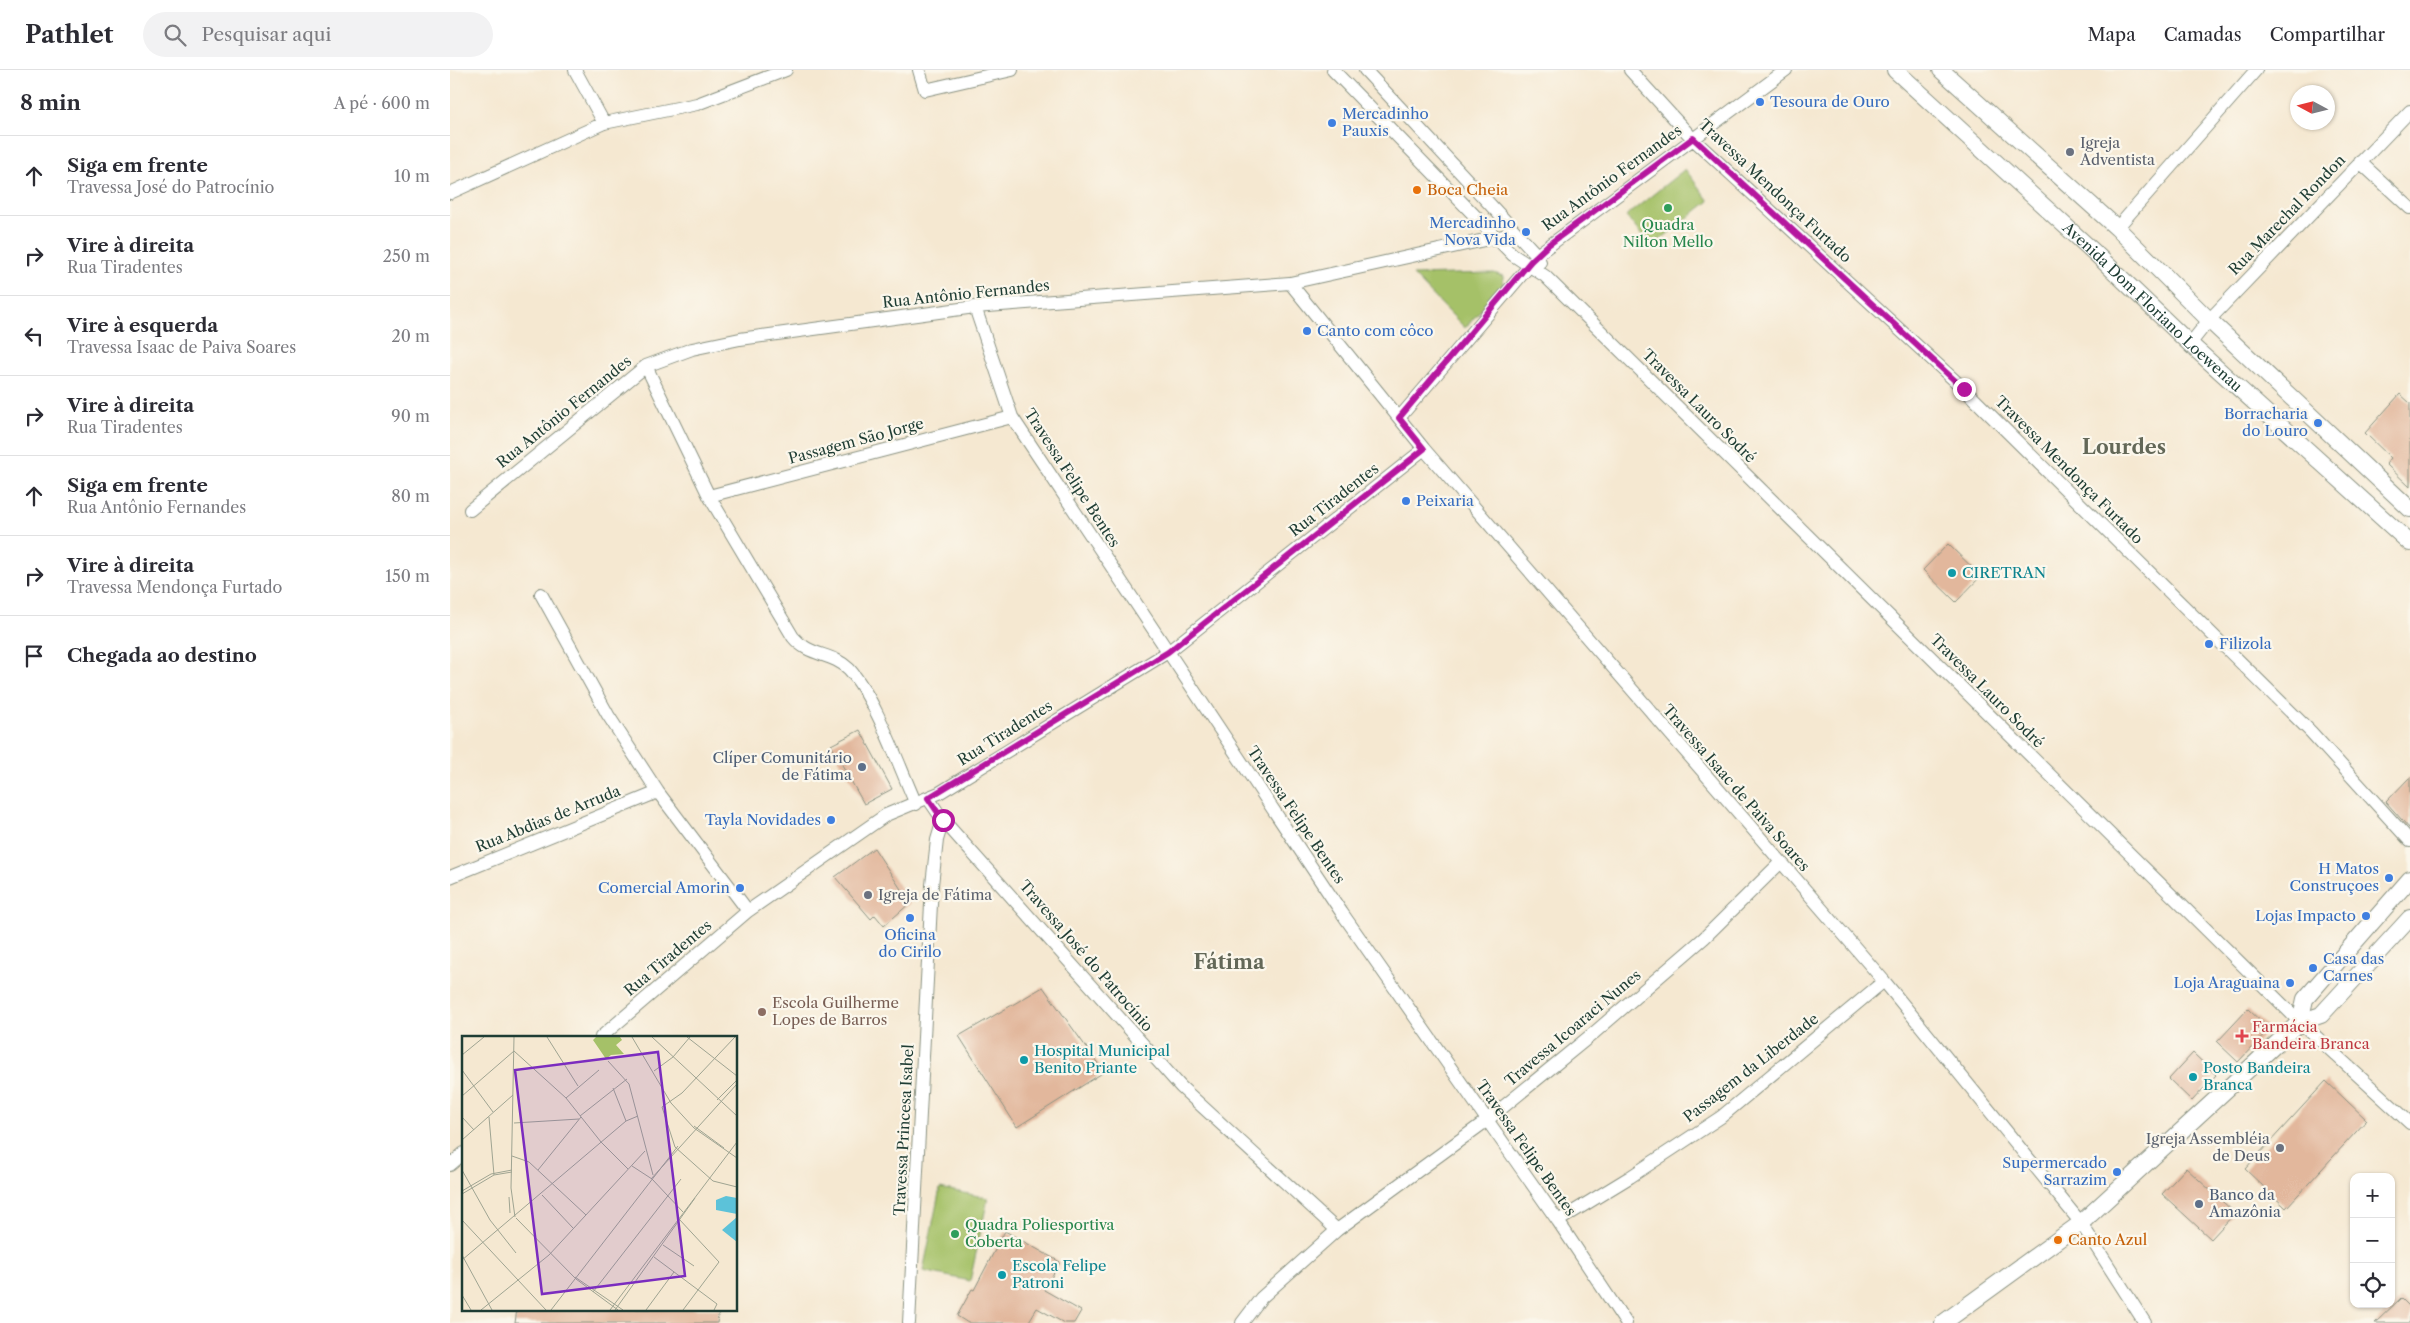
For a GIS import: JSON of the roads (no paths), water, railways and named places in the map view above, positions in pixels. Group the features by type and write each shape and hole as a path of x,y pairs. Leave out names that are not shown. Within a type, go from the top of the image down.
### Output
{"street":[{"path":"575,70 604,123"},
{"path":"450,193 604,123 697,104 786,70"},
{"path":"919,70 925,90 1012,70"},
{"path":"1333,70 1513,255 1532,261 1399,418"},
{"name":"Travessa Lauro Sodré","path":"1365,70 1516,233 1532,261 1545,276 2300,1022 2410,1123"},
{"name":"Travessa Mendonça Furtado","path":"1630,70 1693,138 1964,389 2311,732 2410,841"},
{"name":"Rua Antônio Fernandes","path":"1532,261 1693,138 1786,70"},
{"name":"Avenida Dom Floriano Loewenau","path":"1941,70 2117,228 2209,320 2410,509"},
{"path":"2117,228 2256,70"},
{"name":"Avenida Dom Floriano Loewenau","path":"1901,72 2190,344 2410,544"},
{"name":"Rua Marechal Rondon","path":"2190,344 2209,320 2410,111"},
{"path":"2360,162 2410,208"},
{"name":"Rua Antônio Fernandes","path":"470,510 646,366 692,349 716,343 975,307 1290,283 1516,233"},
{"name":"Travessa Isaac de Paiva Soares","path":"1290,283 1424,449 1884,981 2081,1223 2145,1323"},
{"name":"Travessa Felipe Bentes","path":"975,307 1012,417 1342,913 1486,1121 1558,1221 1626,1323"},
{"path":"646,366 710,496 793,637 805,649 839,662 848,669 868,697 916,804"},
{"name":"Passagem São Jorge","path":"710,496 1012,417"},
{"name":"Rua Tiradentes","path":"602,1036 748,911 886,815 928,798 1168,652 1424,449"},
{"path":"541,594 608,715 658,792 748,911"},
{"name":"Rua Abdias de Arruda","path":"450,877 658,792"},
{"name":"Travessa José do Patrocínio","path":"928,798 943,820 1180,1087 1337,1230"},
{"name":"Travessa Princesa Isabel","path":"909,1323 932,885 937,840 943,820"},
{"name":"Travessa Icoaraci Nunes","path":"1242,1323 1261,1298 1337,1230 1486,1121 1704,938 1780,863"},
{"path":"2300,1022 2304,1000 2410,879"},
{"path":"1943,1323 2081,1223 2300,1022 2321,1015 2410,918"},
{"name":"Passagem da Liberdade","path":"1558,1221 1721,1117 1884,981"},
{"path":"450,1165 462,1155"}],"place":[{"name":"Tesoura de Ouro","path":"1760,102"},
{"name":"Mercadinho Pauxis","path":"1332,123"},
{"name":"Igreja Adventista","path":"2070,152"},
{"name":"Boca Cheia","path":"1417,190"},
{"name":"Quadra Nilton Mello","path":"1668,208"},
{"name":"Mercadinho Nova Vida","path":"1526,232"},
{"name":"Canto com côco","path":"1307,331"},
{"name":"Borracharia do Louro","path":"2318,423"},
{"name":"Peixaria","path":"1406,501"},
{"name":"CIRETRAN","path":"1952,573"},
{"name":"Filizola","path":"2209,644"},
{"name":"Clíper Comunitário de Fátima","path":"862,767"},
{"name":"Tayla Novidades","path":"831,820"},
{"name":"H Matos Construçoes","path":"2389,878"},
{"name":"Comercial Amorin","path":"740,888"},
{"name":"Igreja de Fátima","path":"868,895"},
{"name":"Lojas Impacto","path":"2366,916"},
{"name":"Oficina do Cirilo","path":"910,918"},
{"name":"Casa das Carnes","path":"2313,968"},
{"name":"Loja Araguaina","path":"2290,983"},
{"name":"Escola Guilherme Lopes de Barros","path":"762,1012"},
{"name":"Farmácia Bandeira Branca","path":"2242,1036"},
{"name":"Hospital Municipal Benito Priante","path":"1024,1060"},
{"name":"Posto Bandeira Branca","path":"2193,1077"},
{"name":"Igreja Assembléia de Deus","path":"2280,1148"},
{"name":"Supermercado Sarrazim","path":"2117,1172"},
{"name":"Banco da Amazônia","path":"2199,1204"},
{"name":"Quadra Poliesportiva Coberta","path":"955,1234"},
{"name":"Canto Azul","path":"2058,1240"},
{"name":"Escola Felipe Patroni","path":"1002,1275"}],"district":[{"name":"Lourdes","path":"2124,447"},
{"name":"Fátima","path":"1229,962"}]}
